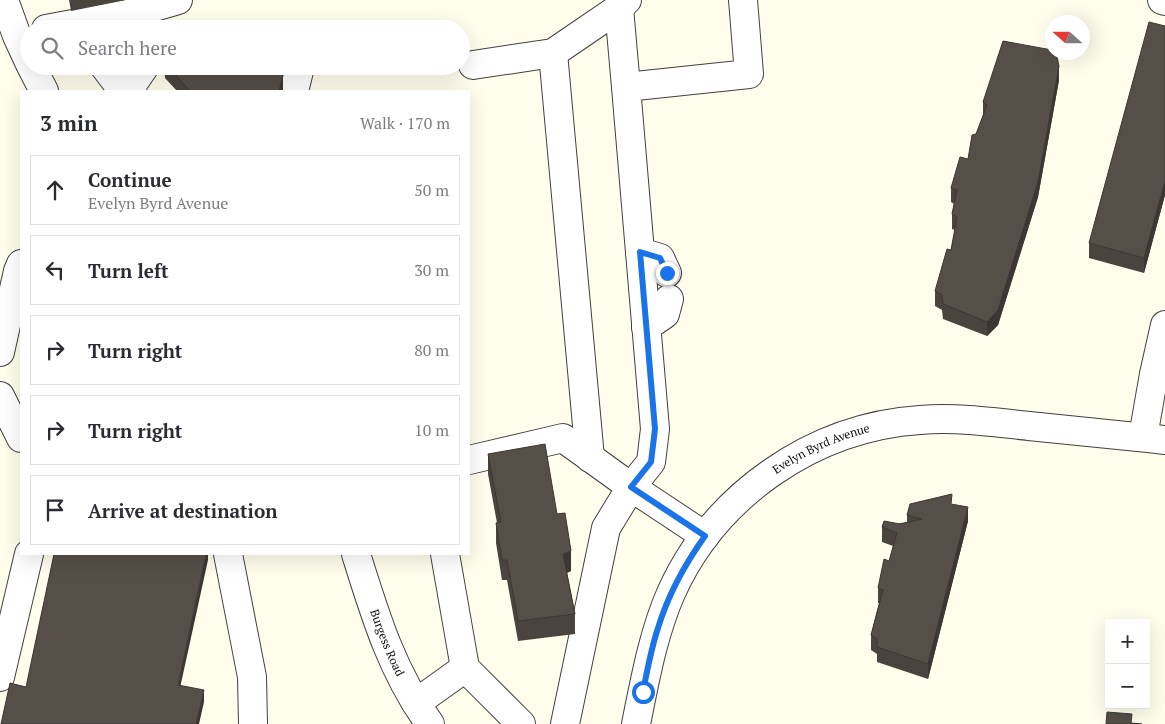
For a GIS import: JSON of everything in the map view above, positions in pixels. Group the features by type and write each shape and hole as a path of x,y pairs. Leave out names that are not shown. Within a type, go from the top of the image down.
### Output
{"street":[{"path":"4,0 15,36"},
{"path":"89,20 137,12 178,0"},
{"path":"626,87 749,74 742,0"},
{"path":"564,724 606,528 631,487 651,462 655,429 626,87 622,4"},
{"path":"473,65 553,53 622,4"},
{"path":"553,53 590,458"},
{"path":"35,75 43,90"},
{"path":"111,75 122,90"},
{"path":"131,90 139,75"},
{"path":"294,90 298,75"},
{"path":"640,252 660,258 668,286 665,314 646,327"},
{"path":"0,352 20,266"},
{"path":"1154,439 1154,374 1165,326"},
{"path":"0,396 20,436"},
{"name":"Evelyn Byrd Avenue","path":"636,724 653,643 671,593 681,572 705,536 726,511 760,481 804,452 846,434 875,426 920,420 959,420 1154,439"},
{"path":"470,460 563,438 631,487 705,536"},
{"path":"0,677 28,555"},
{"path":"228,555 252,677 253,724"},
{"name":"Burgess Road","path":"356,555 390,654 399,674 423,714"},
{"path":"445,555 465,668 521,724"},
{"path":"423,714 465,668"}],"building":[{"path":"1149,22 1165,26 1165,181 1144,258 1089,243"},
{"path":"1003,41 1045,49 1045,60 1058,60 1059,66 1038,182 998,310 987,322 943,304 942,295 935,291 947,249 951,250 957,217 952,214 957,190 951,188 960,157 968,159 972,135 976,134 987,105 983,102"},
{"path":"176,75 283,75 279,90 189,90"},
{"path":"545,444 557,514 565,513 571,551 563,554 575,614 518,621 507,560 502,560 496,523 501,522 488,454"},
{"path":"952,494 951,504 968,507 928,664 877,647 877,639 871,635 883,590 878,588 884,559 889,561 897,533 882,527 884,521 900,524 922,519 907,515 910,504"},
{"path":"54,555 206,555 178,685 204,690 196,724 1,724 10,683 26,687"},
{"path":"1107,712 1132,714 1131,723 1142,724 1106,724"}],"route":[{"path":"643,692 657,629 671,593 681,572 705,536 631,487 651,462 655,429 640,252 660,258 667,273"}]}
